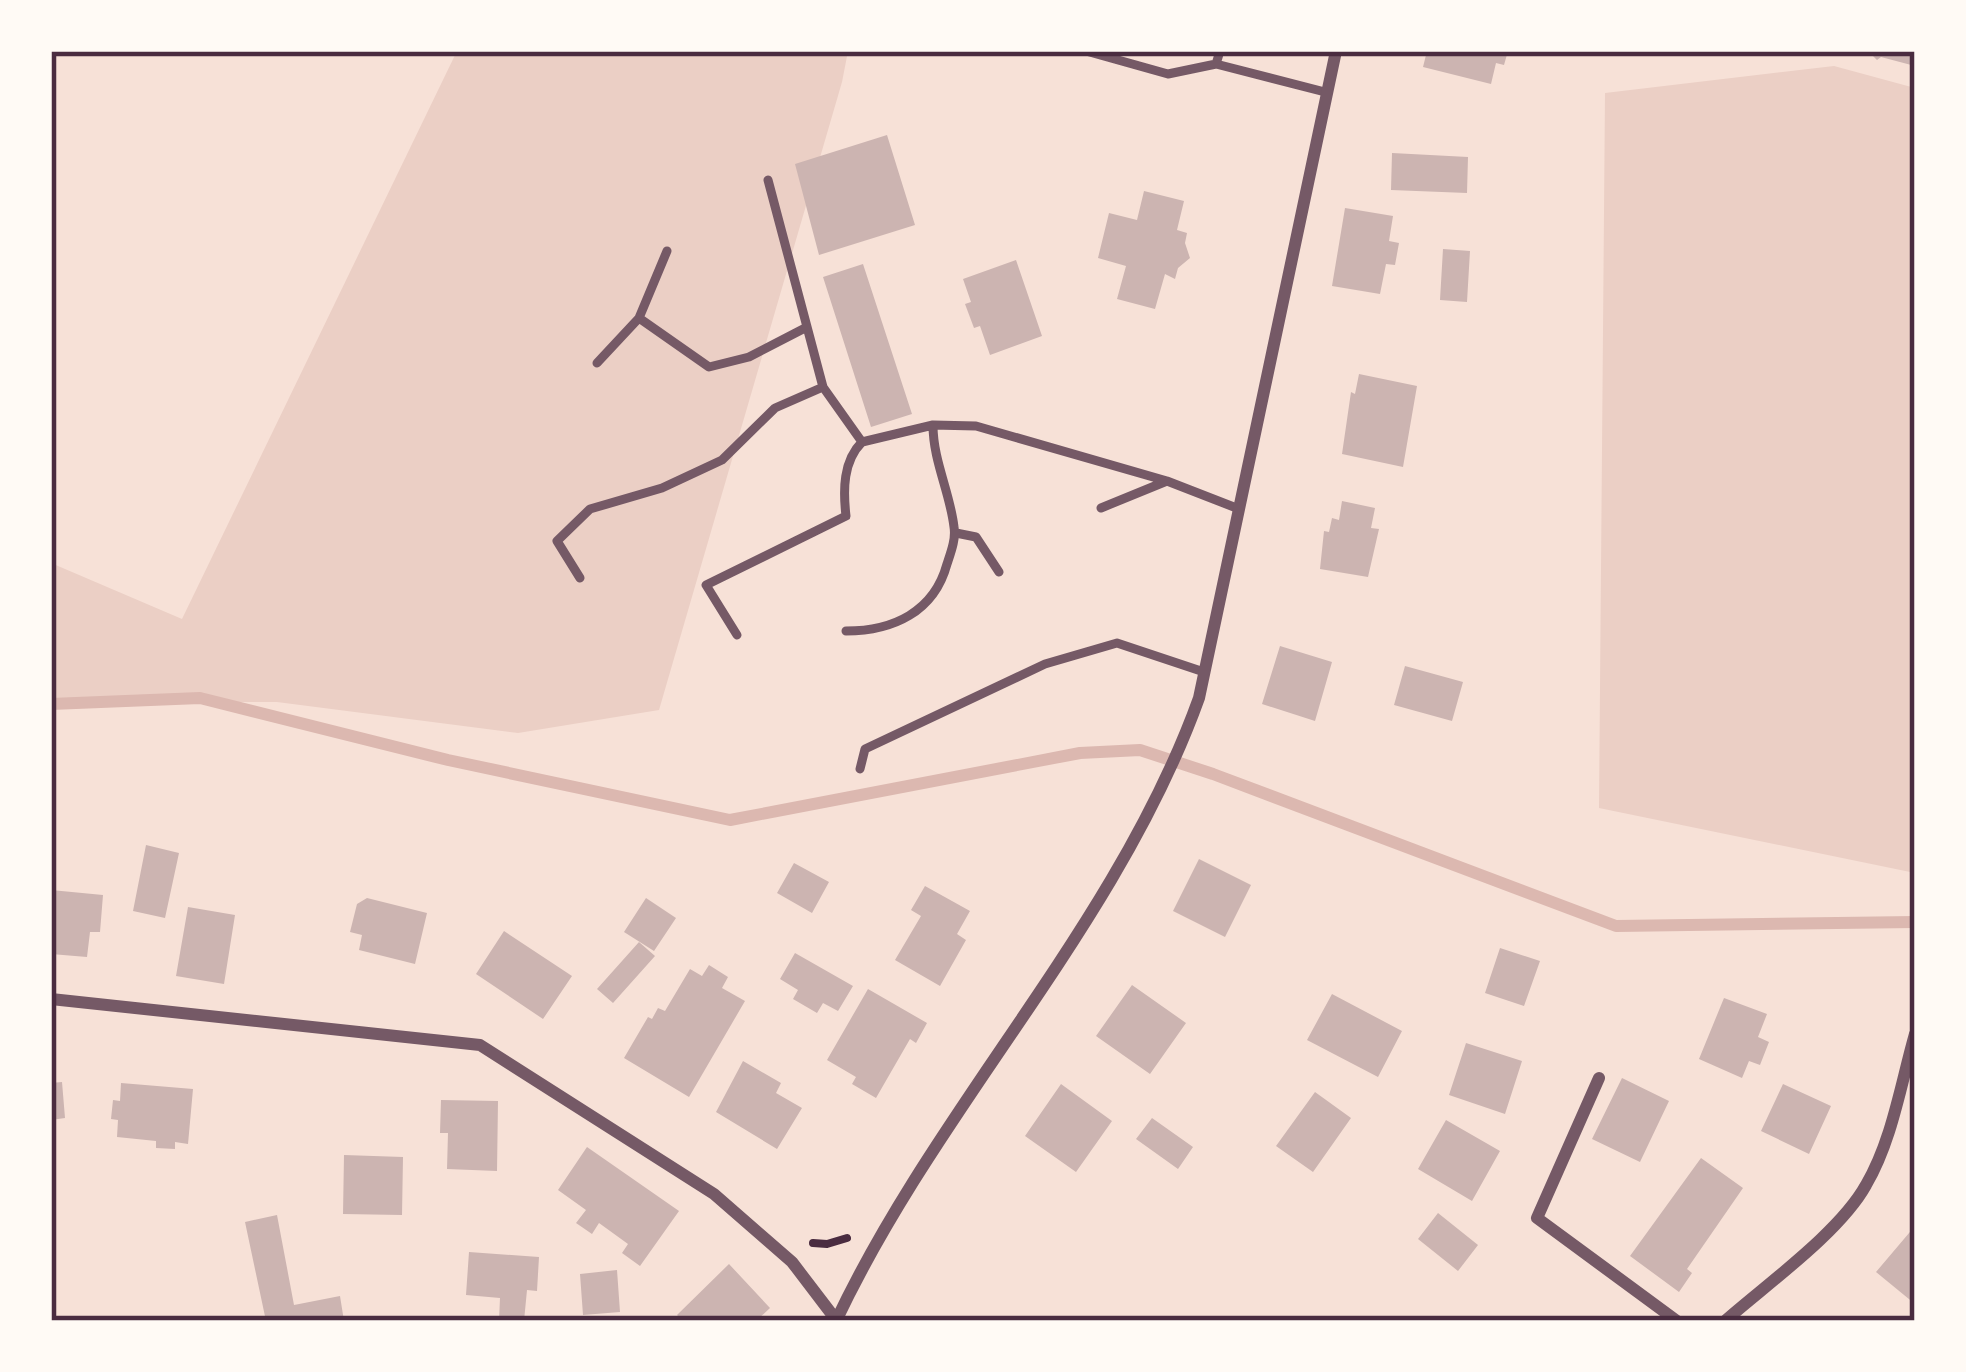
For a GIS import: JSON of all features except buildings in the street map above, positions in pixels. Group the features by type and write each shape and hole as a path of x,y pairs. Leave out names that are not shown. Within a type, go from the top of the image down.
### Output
{"street":[{"path":"51,999 480,1046 714,1195 792,1262 837,1321 882,1232 1055,970 1181,747 1204,672 1336,51"},
{"path":"1725,1321 1861,1195 1879,1156 1915,1034"},
{"path":"1599,1078 1537,1218 1677,1321"}],"lane":[{"path":"1086,51 1168,74 1216,64 1325,92"},
{"path":"1216,64 1220,51"},
{"path":"768,181 824,387 862,442"},
{"path":"597,363 639,318 667,251"},
{"path":"639,318 709,367 749,357 807,327"},
{"path":"580,578 557,541 590,509 662,488 722,460 775,408 824,387"},
{"path":"736,634 706,585 846,516 844,493 851,453 862,442 933,425 976,426 1166,481 1238,509"},
{"path":"846,631 872,631 918,613 942,582 956,533 933,448 933,425"},
{"path":"1101,508 1166,481"},
{"path":"956,533 976,537 999,572"},
{"path":"860,769 865,749 1045,664 1081,653 1117,644 1204,672"}],"path":[{"path":"813,1243 847,1238"}],"shaded area":[{"path":"457,51 848,51 659,710 518,733 277,702 51,702 51,563 182,619"},
{"path":"1834,66 1915,88 1915,873 1599,808 1605,93"}],"waterway":[{"path":"51,704 200,698 448,760 730,820 1080,753 1140,750 1616,926 1915,922"}]}
